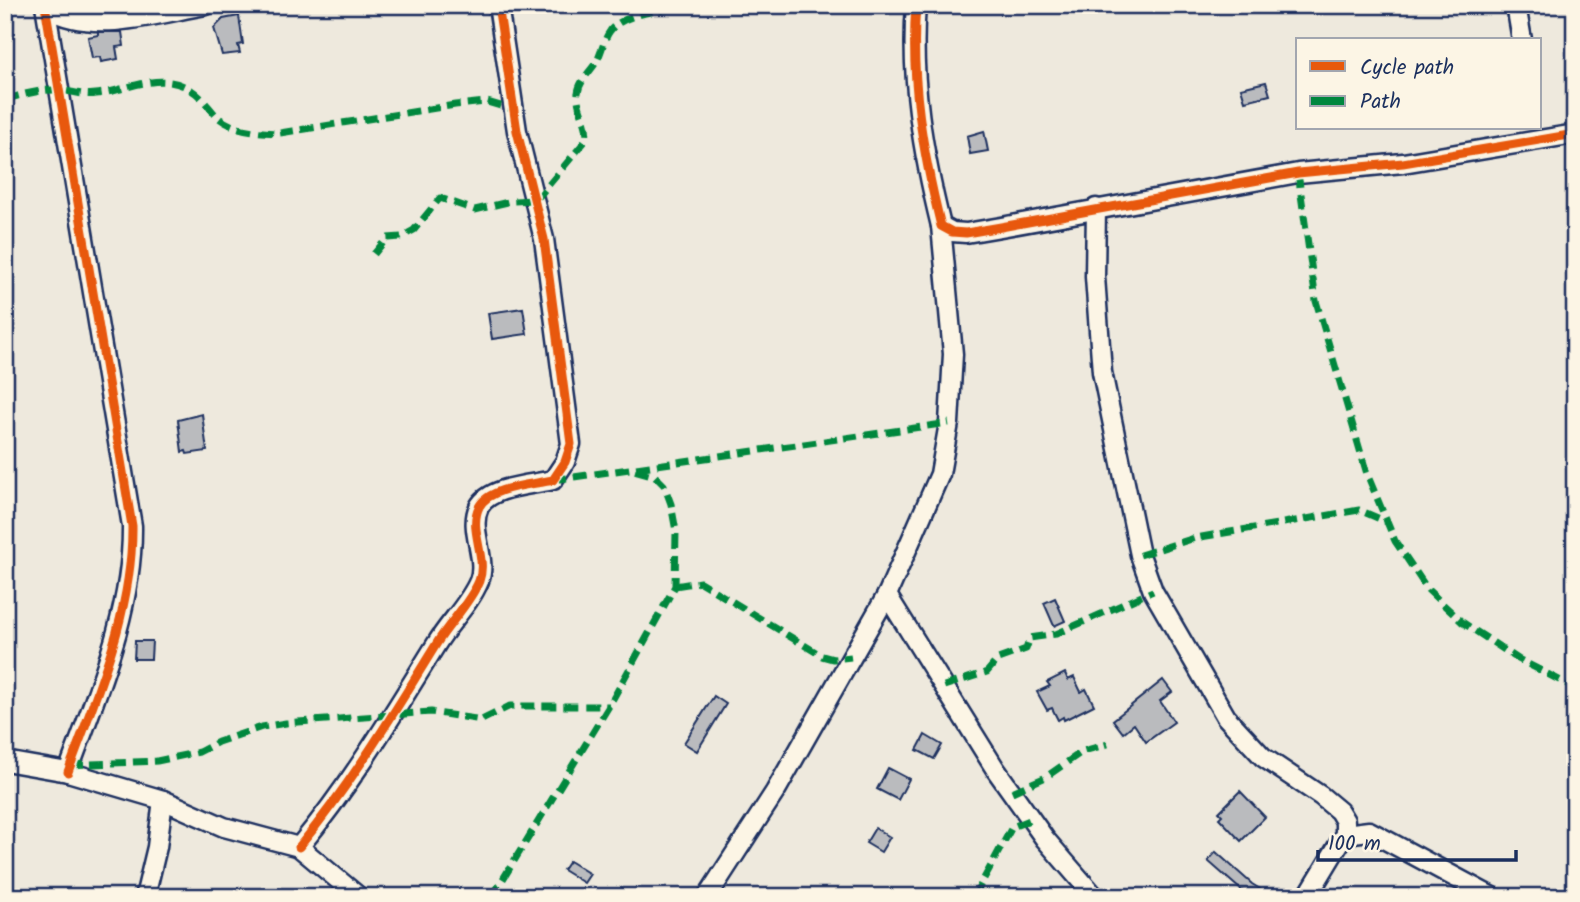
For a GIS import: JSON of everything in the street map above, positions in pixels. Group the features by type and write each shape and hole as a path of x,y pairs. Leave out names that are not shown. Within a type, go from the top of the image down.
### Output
{"street":[{"path":"46,6 63,17 84,23 206,5"},
{"path":"299,847 329,811 375,745 450,622 478,582 481,570 476,521 479,508 486,499 501,491 552,480 565,462 571,444 544,239 517,131 498,5"},
{"path":"707,897 775,792 887,595 940,474 949,423 953,354 949,284 941,226 920,134 913,40 915,5"},
{"path":"1516,5 1522,38"},
{"path":"46,6 132,526 133,556 111,655 68,772"},
{"path":"941,226 952,232 966,233 1297,173 1404,163 1542,132 1575,134"},
{"path":"1096,208 1095,277 1102,372 1140,555 1153,591 1226,717 1263,757 1339,811 1345,821 1345,834 1307,897"},
{"path":"887,595 996,770 1045,839 1095,897"},
{"path":"5,761 68,772 163,800 224,827 299,847 359,897"},
{"path":"145,897 157,847 163,800"},
{"path":"1345,834 1369,831 1492,897"}],"building":[{"path":"239,16 243,44 238,45 240,53 222,55 214,28 223,19"},
{"path":"98,32 122,32 124,46 116,47 118,59 101,62 100,57 92,58 88,37 98,35"},
{"path":"1266,82 1270,95 1245,101 1241,88"},
{"path":"984,131 988,151 970,154 967,136"},
{"path":"523,308 527,334 492,339 488,313"},
{"path":"202,414 207,451 187,454 186,451 182,452 178,420"},
{"path":"1055,598 1065,621 1054,626 1044,603"},
{"path":"135,641 152,641 151,659 134,659"},
{"path":"1065,673 1068,680 1074,677 1081,692 1086,689 1094,705 1064,720 1063,717 1058,720 1052,708 1047,710 1037,692 1050,686 1047,682"},
{"path":"1163,680 1172,692 1160,701 1174,722 1146,742 1134,724 1123,733 1113,720"},
{"path":"714,696 726,704 697,751 684,743"},
{"path":"925,735 942,745 934,759 917,750"},
{"path":"888,768 909,779 898,800 877,789"},
{"path":"1240,791 1265,817 1241,841 1219,818 1222,815 1219,812"},
{"path":"875,828 890,837 881,852 866,843"},
{"path":"1216,852 1252,884 1273,897 1249,897 1208,861"},
{"path":"569,861 590,874 584,883 563,870"}],"marked path":[{"path":"374,254 387,238 401,237 414,230 440,198 475,210 512,201 536,200 586,140 586,128 578,99 579,89 597,61 610,31 617,24 638,15 697,5"},
{"path":"5,99 52,90 96,94 163,81 191,89 228,124 244,129 280,133 455,105 487,102 515,110"},
{"path":"1298,173 1316,301 1367,474 1395,541 1428,590 1462,622 1518,659 1575,688"},
{"path":"553,480 949,423"},
{"path":"492,897 609,706 675,586 676,531 664,485 655,476 630,469"},
{"path":"1140,555 1195,538 1359,510 1387,522"},
{"path":"675,586 700,582 822,656 833,659 851,657"},
{"path":"944,686 987,672 998,659 1026,649 1030,638 1056,634 1153,591"},
{"path":"70,765 157,761 199,752 218,742 262,727 286,723 431,712 482,720 510,706 609,706"},
{"path":"1012,792 1046,777 1083,751 1108,744"},
{"path":"974,897 1012,827 1032,819"}],"cycle path":[{"path":"45,5 132,526 131,558 120,621 68,772"},
{"path":"299,847 354,773 442,635 475,589 481,572 476,525 479,507 484,500 502,491 553,480 565,462 571,444 544,239 517,131 498,5"},
{"path":"916,5 915,61 924,144 941,226 952,232 966,233 1298,173 1403,163 1575,134"}]}
